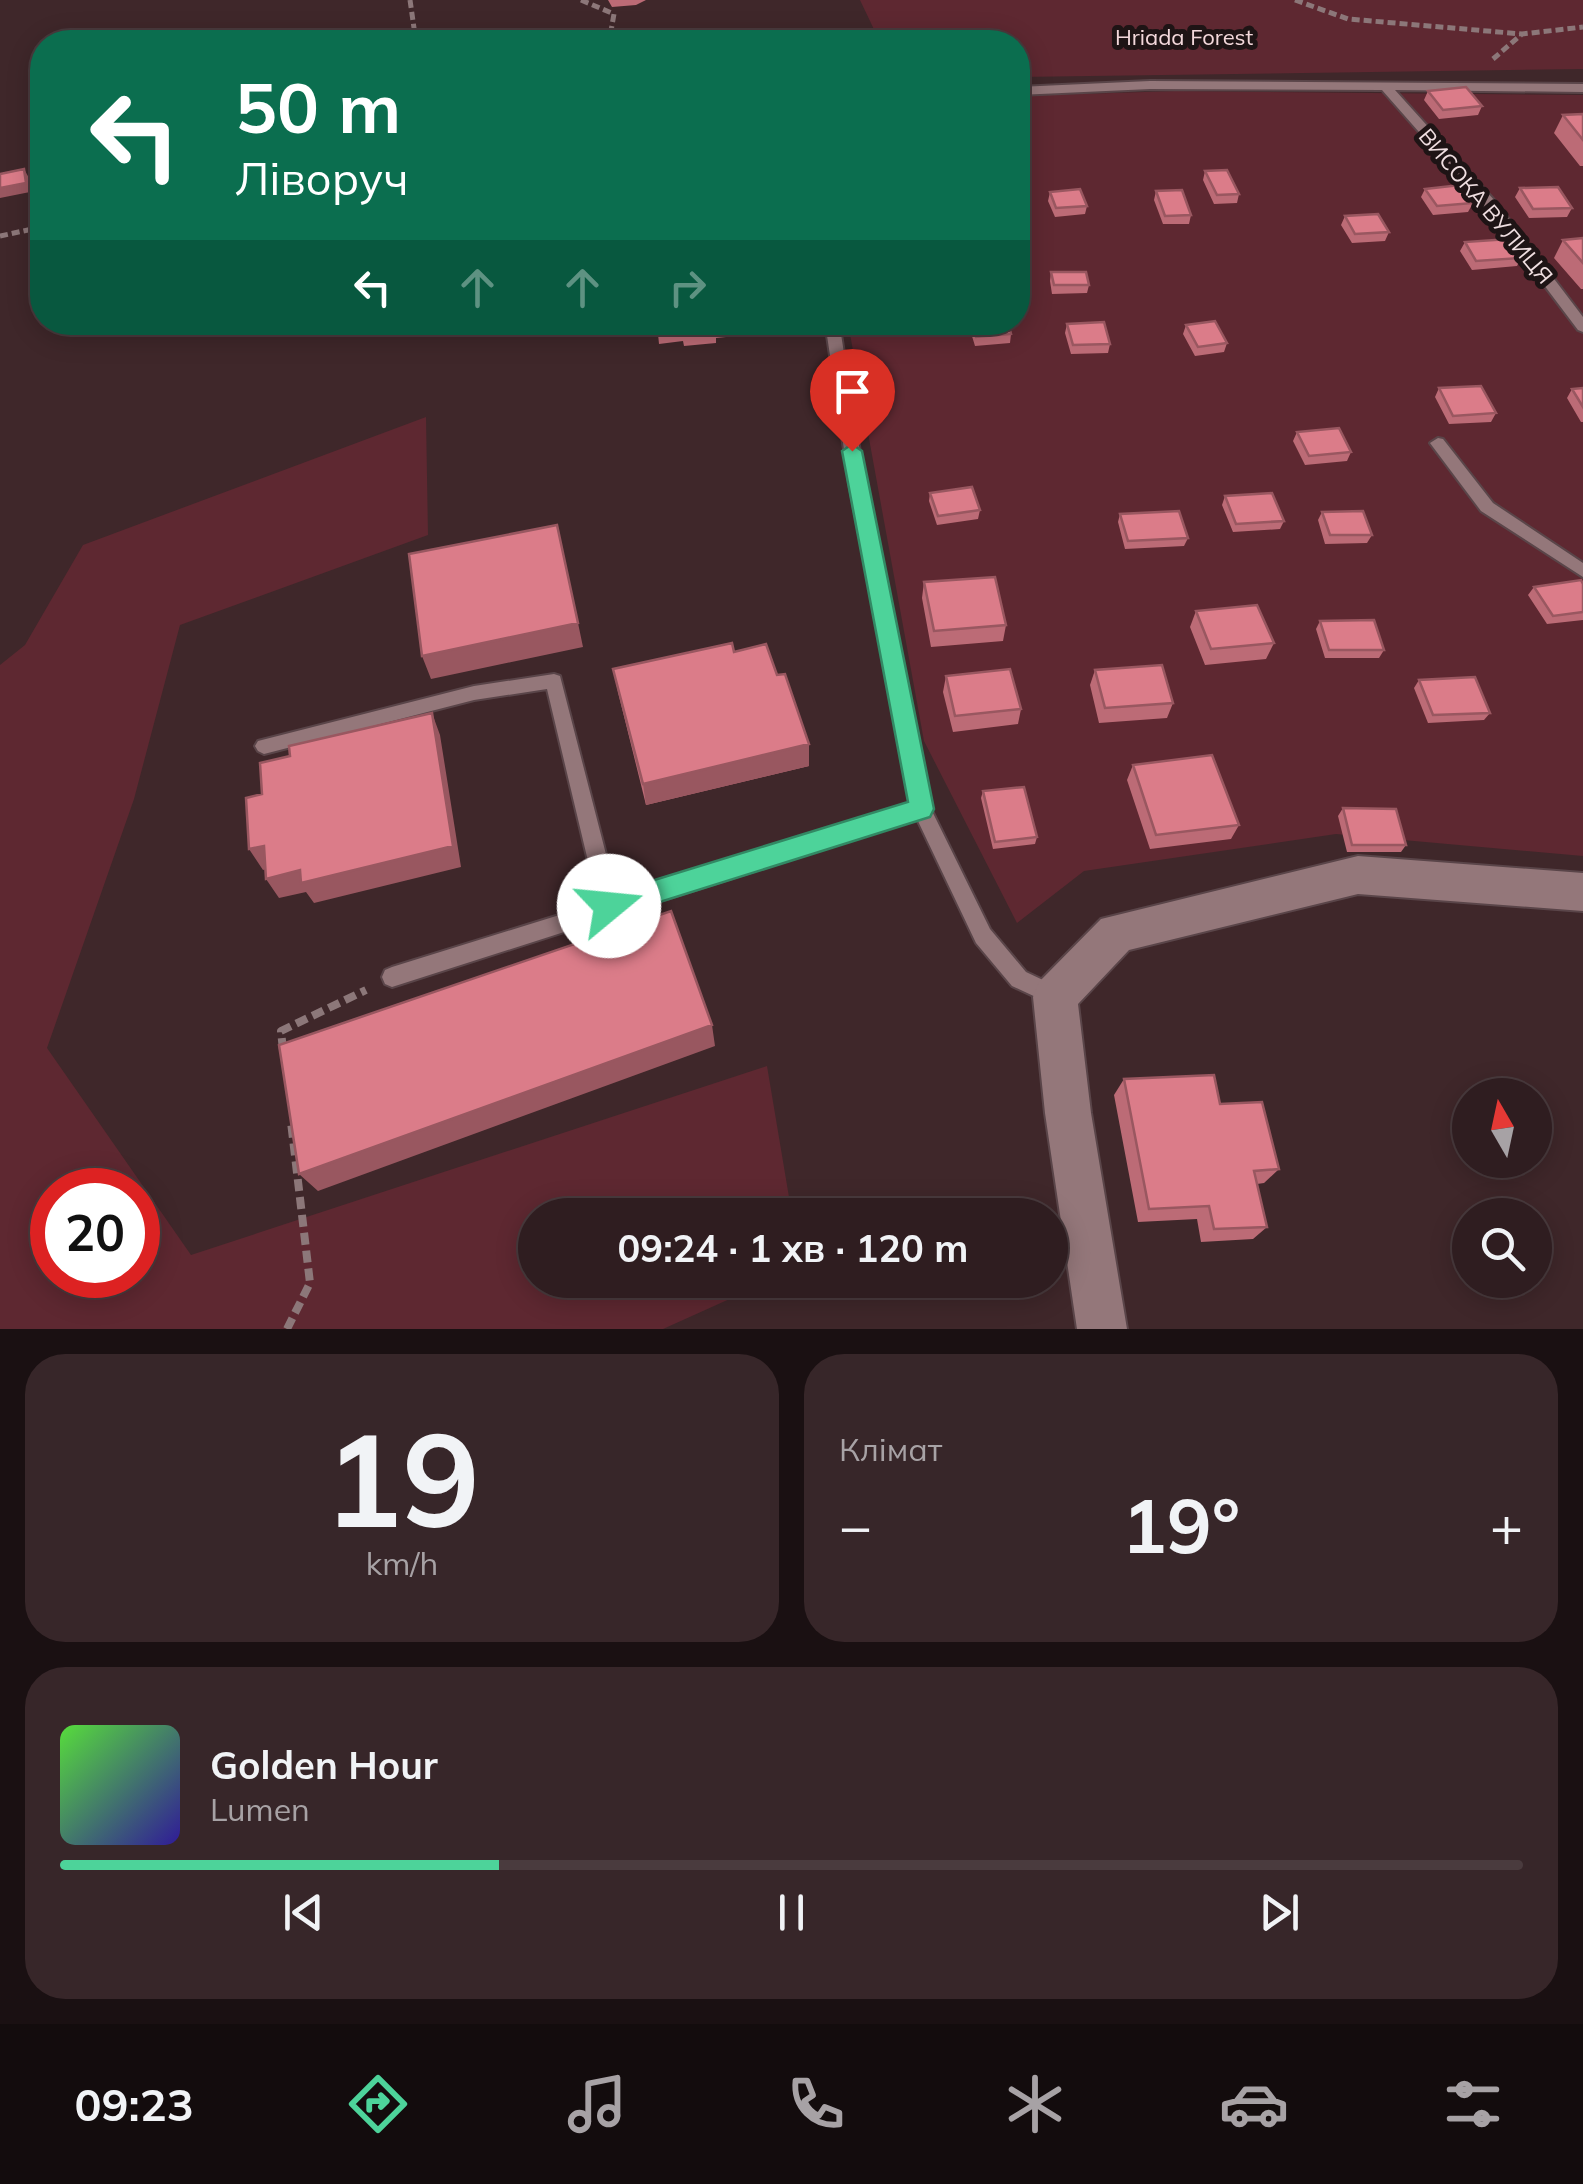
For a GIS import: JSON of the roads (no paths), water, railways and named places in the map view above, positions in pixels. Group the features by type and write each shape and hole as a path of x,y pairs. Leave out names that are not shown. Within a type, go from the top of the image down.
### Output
{"street":[{"path":"1102,1329 1068,1113 1055,997 1116,933 1358,875 1580,898"}],"lane":[{"path":"1030,90 1150,85 1583,88"},
{"name":"ВИСОКА ВУЛИЦЯ","path":"1386,88 1490,204 1583,327"},
{"path":"834,335 857,483 922,809 982,936 1019,979 1055,997"},
{"path":"1438,443 1487,507 1583,571"},
{"path":"264,746 474,693 554,681 609,906"},
{"path":"392,977 922,809"}],"park label":[{"name":"Hriada Forest","path":"1184,37"}]}
